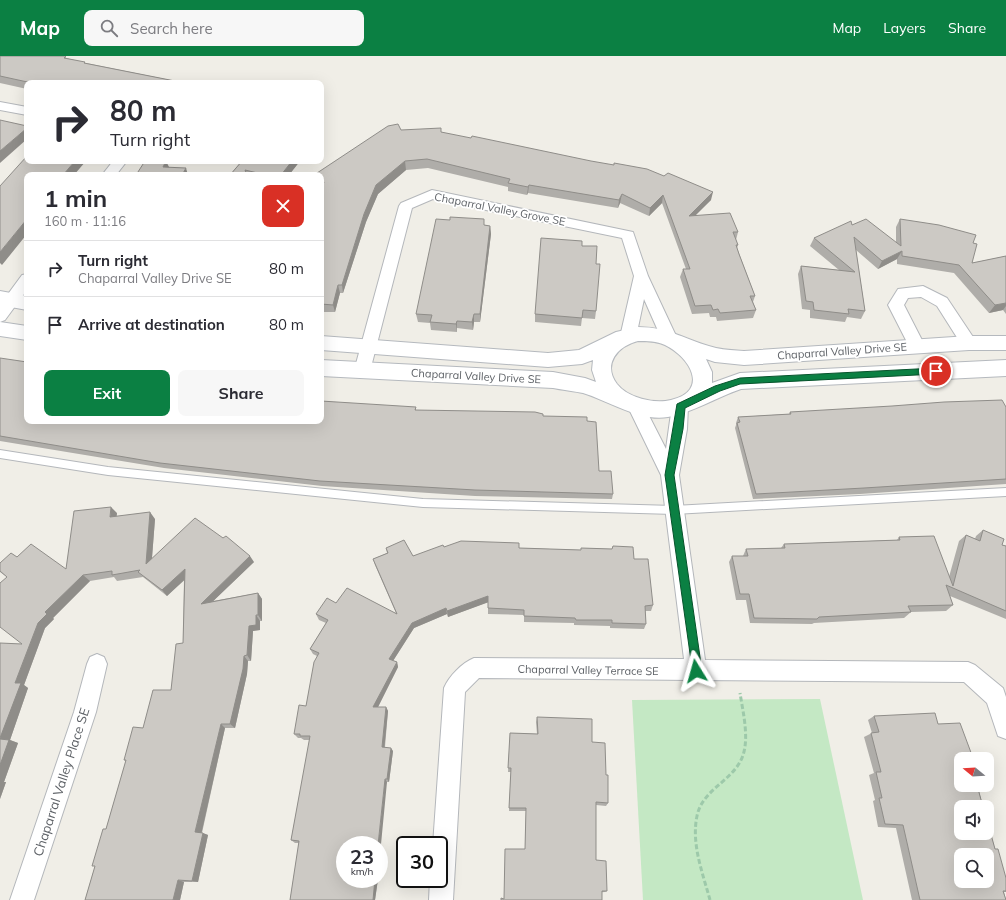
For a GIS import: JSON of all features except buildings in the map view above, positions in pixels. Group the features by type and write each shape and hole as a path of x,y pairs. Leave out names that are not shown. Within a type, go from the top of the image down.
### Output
{"street":[{"path":"0,106 24,110"},
{"path":"111,172 118,164"},
{"name":"Chaparral Valley Grove SE","path":"362,371 367,347 406,206 432,194 628,235 641,276 675,341"},
{"name":"Chaparral Valley Grove SE","path":"624,338 641,276"},
{"path":"0,316 24,284"},
{"path":"917,346 896,305 903,293 923,290 942,302 969,343"},
{"path":"0,329 24,333"},
{"path":"696,671 670,475 678,429 686,403 702,388 702,374 699,361 691,351 663,335 634,334 624,338 606,353 601,367 605,380 612,391 631,403 643,408 661,410 686,403 718,388 740,381 1006,368"},
{"name":"Chaparral Valley Drive SE","path":"324,343 548,360 582,357 624,338"},
{"name":"Chaparral Valley Drive SE","path":"675,341 715,355 744,358 969,343 1006,343"},
{"name":"Chaparral Valley Drive SE","path":"324,368 553,380 585,386 631,403"},
{"path":"631,403 670,475"},
{"name":"Chaparral Valley Place SE","path":"22,900 85,712 97,664"},
{"name":"Chaparral Valley Terrace SE","path":"442,900 455,688 474,668 696,671 968,672 995,696 1006,728"}],"lane":[{"path":"0,454 108,471 423,503 674,510 1006,492"}],"path":[{"path":"710,900 698,847 696,825 697,815 708,795 733,771 740,761 743,750 743,718 738,671"}],"green space":[{"path":"820,699 863,900 643,900 632,700"}],"route":[{"path":"696,671 670,475 678,429 680,406 718,388 740,381 936,371"}]}
